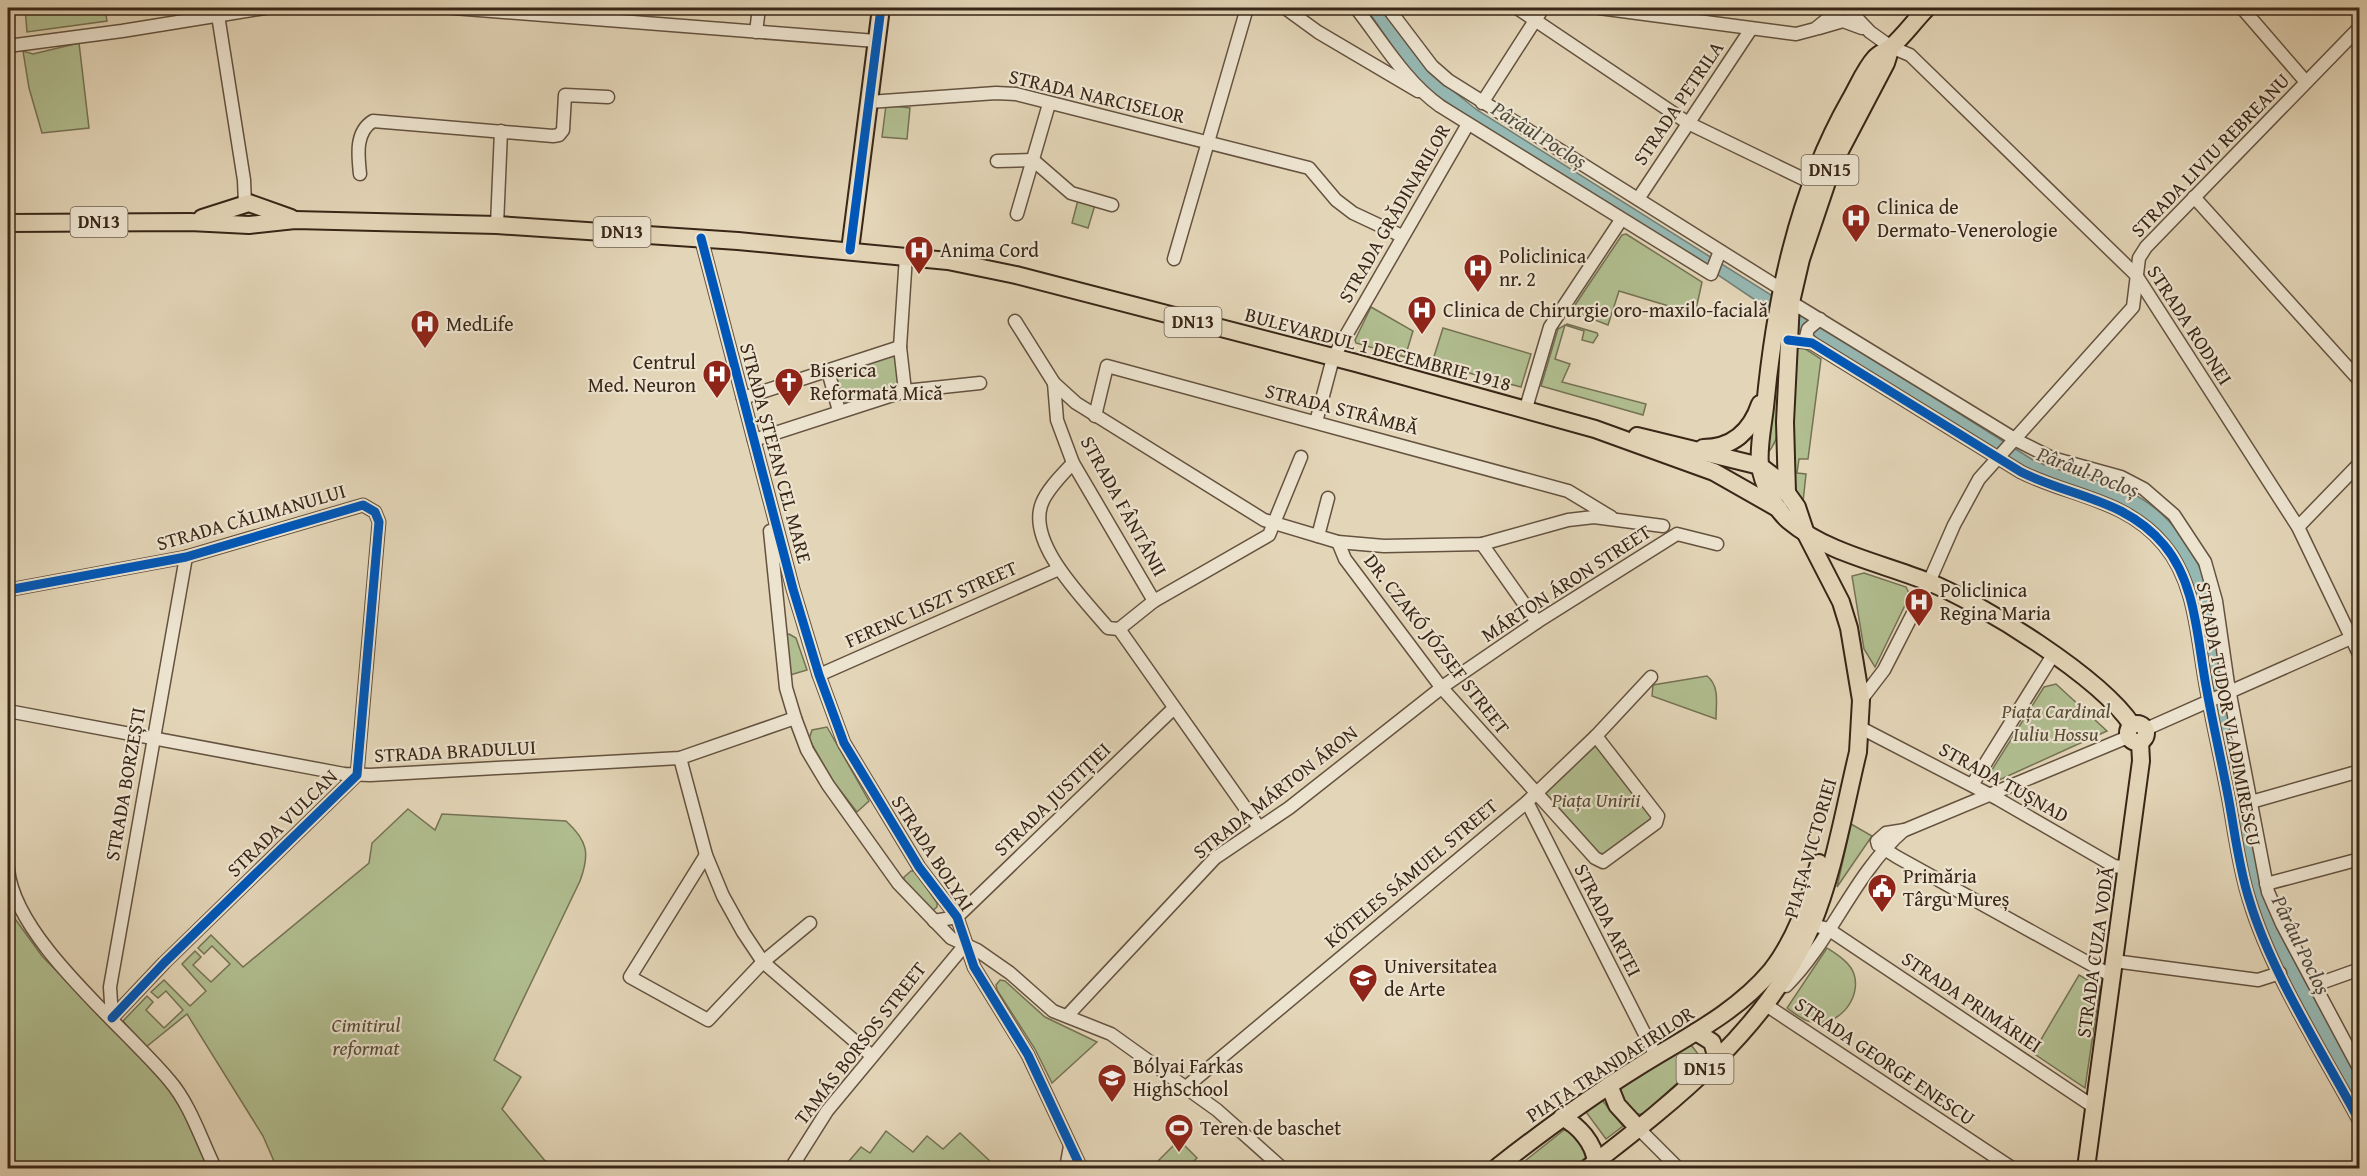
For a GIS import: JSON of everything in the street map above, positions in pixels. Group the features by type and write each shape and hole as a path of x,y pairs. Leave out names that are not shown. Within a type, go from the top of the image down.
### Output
{"main road":[{"path":"850,250 880,8"},
{"name":"DN15","path":"1760,466 1767,383 1780,289 1812,183 1833,132 1875,57 1891,47 1927,8"},
{"name":"DN15","path":"1783,501 1791,303 1802,259 1833,164 1886,63 1891,47"},
{"path":"249,205 239,219 250,224"},
{"name":"BULEVARDUL 1 DECEMBRIE 1918","path":"190,222 249,205 295,220"},
{"name":"BULEVARDUL 1 DECEMBRIE 1918","path":"8,223 250,224 295,220 497,225 850,250 986,268 1526,408 1595,429 1700,467 1783,501"},
{"path":"1695,448 1719,447 1738,439 1754,421 1767,383"},
{"path":"1700,467 1742,472 1760,466 1779,445 1785,422"},
{"name":"BULEVARDUL 1 DECEMBRIE 1918","path":"1595,429 1695,448 1760,466 1777,479 1783,501"},
{"name":"PIAȚA VICTORIEI","path":"1747,995 1772,970 1820,902 1858,752 1861,728 1861,700 1855,652 1840,602 1806,534 1797,507 1783,501"},
{"path":"1806,534 1825,544 1929,582 1973,604 2053,655 2117,705 2136,733"},
{"name":"PIAȚA VICTORIEI","path":"1766,1005 1803,928 1850,751 1861,728"},
{"name":"STRADA CUZA VODĂ","path":"2086,1168 2141,761 2136,733"},
{"name":"PIAȚA TRANDAFIRILOR","path":"1496,1168 1562,1117 1609,1085 1724,1015 1747,995"},
{"name":"DN15","path":"1592,1165 1639,1129 1717,1058 1766,1005"},
{"path":"1696,1032 1712,1042 1717,1058"},
{"path":"1609,1085 1617,1105 1639,1129"},
{"path":"1562,1117 1575,1126 1595,1151 1592,1165"}],"street":[{"path":"8,46 122,31 217,11 265,8"},
{"path":"453,8 510,10 876,41"},
{"path":"756,32 759,8"},
{"path":"1174,259 1247,8"},
{"path":"1285,8 1318,32 1427,97 1711,274 1720,251"},
{"path":"1356,8 1427,97"},
{"path":"1388,8 1432,66 1448,80 1780,289"},
{"path":"1517,8 1689,123 1812,183"},
{"path":"1482,103 1544,8"},
{"path":"1599,8 1796,34 1843,21 1867,29"},
{"path":"1815,28 1841,8"},
{"path":"1847,8 1867,29"},
{"path":"2241,8 2306,82"},
{"path":"217,11 249,205"},
{"name":"STRADA LIVIU REBREANU","path":"1861,700 1884,670 1929,582 1954,525 1979,479 2127,316 2137,294 2136,275 2139,258 2146,247 2360,27"},
{"name":"STRADA PETRILA","path":"1638,199 1751,28"},
{"name":"STRADA RODNEI","path":"1867,29 1891,47 1910,56 2136,275 2298,527 2356,636 2360,656"},
{"name":"STRADA NARCISELOR","path":"869,102 996,93 1016,94 1208,142 1309,168 1336,200 1353,213 1401,236"},
{"path":"360,174 360,135 365,125 373,121 559,135 563,130 565,95 608,97"},
{"path":"1017,214 1049,104"},
{"name":"STRADA GRĂDINARILOR","path":"1316,423 1333,358 1401,236 1468,124"},
{"path":"497,225 501,131"},
{"path":"997,161 1033,160 1071,193 1112,205"},
{"path":"2194,197 2360,381"},
{"path":"1526,408 1544,341 1556,315 1621,220"},
{"name":"STRADA ȘTEFAN CEL MARE","path":"701,238 804,629 819,675"},
{"path":"905,391 900,347 906,256"},
{"name":"STRADA TUDOR VLADIMIRESCU","path":"1791,303 1820,319 2012,442 2052,458 2131,482 2156,498 2174,515 2205,562 2212,583 2228,693 2266,884 2282,924 2360,1070"},
{"path":"1812,343 1806,337 1808,329 1820,319"},
{"name":"STRADA STRÂMBĂ","path":"1015,321 1054,383 1076,403 1274,524 1338,542 1384,546 1482,544 1568,520 1611,517 1663,526"},
{"name":"STRADA TUDOR VLADIMIRESCU","path":"1788,340 1812,343 1998,459 2045,484 2100,500 2121,509 2139,520 2163,543 2176,562 2189,591 2248,896 2262,936 2280,973 2360,1122"},
{"path":"743,398 900,347"},
{"name":"STRADA STRÂMBĂ","path":"1095,416 1107,366 1568,491 1611,517"},
{"path":"828,371 839,411"},
{"path":"754,440 905,391 980,383"},
{"name":"STRADA STRÂMBĂ","path":"1054,383 1057,420"},
{"path":"1057,420 1076,403"},
{"name":"STRADA FÂNTÂNII","path":"1057,420 1073,463 1154,601"},
{"path":"1073,463 1042,501 1039,516 1041,531 1059,568 1108,628 1119,629 1154,601 1269,534 1301,457"},
{"path":"2298,527 2360,464"},
{"name":"STRADA ȘTEFAN CEL MARE","path":"767,488 786,688 795,718"},
{"path":"1318,536 1328,498"},
{"name":"STRADA CĂLIMANULUI","path":"8,590 186,558 363,505"},
{"name":"STRADA VULCAN","path":"115,1015 164,963 357,775 379,522 375,512 363,505"},
{"name":"MÁRTON ÁRON STREET","path":"1442,687 1537,622 1677,534 1717,544"},
{"name":"DR. CZAKÓ JÓZSEF STREET","path":"1338,542 1344,558 1442,687 1532,798"},
{"path":"1482,544 1537,622"},
{"name":"STRADA BORZEȘTI","path":"115,1015 110,987 186,558"},
{"name":"FERENC LISZT STREET","path":"819,675 1059,568"},
{"path":"782,631 794,625 804,629"},
{"path":"1119,629 1258,826"},
{"path":"1766,1005 1791,981 1883,849 1905,830 2136,733 2356,636"},
{"path":"1972,785 2053,655"},
{"name":"STRADA BOLYAI","path":"819,675 844,743 919,867 957,917 964,946 974,967 1028,1055 1081,1168"},
{"name":"KÖTELES SÁMUEL STREET","path":"1186,1087 1532,798 1596,736 1651,677"},
{"name":"STRADA MÁRTON ÁRON","path":"1067,1016 1215,858 1258,826 1289,808 1442,687"},
{"name":"STRADA JUSTIȚIEI","path":"957,917 1174,708"},
{"name":"STRADA BRADULUI","path":"8,711 357,775 680,758 795,718"},
{"name":"STRADA BOLYAI","path":"795,718 807,750 828,785 898,883 951,938 964,946 977,950 1010,973 1053,1011 1111,1034 1217,1110 1282,1168"},
{"name":"STRADA TUȘNAD","path":"1861,728 1972,785 2114,866 2128,868"},
{"path":"1532,798 1600,862 1606,861 1656,823 1657,813 1596,736"},
{"path":"680,758 706,855 723,896 763,962 872,1056"},
{"path":"2251,802 2360,771"},
{"name":"STRADA ARTEI","path":"1532,798 1656,1056"},
{"path":"1883,849 2113,968 2258,980 2280,973"},
{"path":"706,855 630,977 708,1020 763,962 810,923"},
{"path":"2266,884 2360,859"},
{"path":"8,869 12,906 115,1015 177,1090 214,1168"},
{"path":"1820,902 1829,921 1828,929"},
{"path":"934,921 957,917"},
{"path":"1803,928 1828,929"},
{"name":"STRADA PRIMĂRIEI","path":"1828,929 2094,1107"},
{"name":"TAMÁS BORSOS STREET","path":"791,1168 827,1111 964,946"},
{"path":"2315,985 2360,969"},
{"name":"STRADA GEORGE ENESCU","path":"1772,970 1766,1005 2012,1168"},
{"path":"986,984 991,974 996,971 1010,973"},
{"path":"1639,1129 1678,1168"},
{"path":"1066,1168 1070,1144"}],"green space":[{"path":"25,8 105,8 107,21 27,32"},
{"path":"79,43 89,128 42,133 29,88 23,51 33,54"},
{"path":"886,105 910,108 907,139 882,137"},
{"path":"1078,200 1095,205 1088,228 1072,223"},
{"path":"1626,234 1702,282 1695,314 1619,291 1608,325 1571,311 1622,235"},
{"path":"1371,307 1413,331 1405,357 1356,343 1355,340"},
{"path":"1565,325 1555,359 1570,364 1562,382 1646,404 1643,415 1541,386 1558,329"},
{"path":"1565,325 1598,335 1593,343 1582,340 1584,331"},
{"path":"1443,328 1531,354 1521,387 1432,363"},
{"path":"1798,347 1804,348 1821,359 1808,459 1799,459 1797,473 1806,474 1802,511 1795,496 1792,480 1793,355"},
{"path":"898,350 902,387 835,409 823,375"},
{"path":"1780,359 1780,423 1773,446 1766,455"},
{"path":"1864,573 1906,587 1910,595 1875,667 1864,649 1852,576"},
{"path":"789,634 796,638 807,670 790,675 786,635"},
{"path":"1707,676 1716,690 1716,719 1652,696 1653,685"},
{"name":"Piața Cardinal Iuliu Hossu","path":"2056,684 2107,731 1999,780 1991,781 1990,773 2044,687"},
{"path":"827,727 869,801 857,812 833,781 809,739 812,730"},
{"name":"Piața Unirii","path":"1596,736 1658,816 1606,861 1536,793"},
{"name":"Cimitirul reformat","path":"408,809 435,830 442,814 566,821 583,842 586,855 580,881 494,1060 521,1077 502,1109 551,1168 277,1168 263,1136 187,1014 146,1047 123,1021 147,996 153,1002 146,1010 164,1028 183,1010 166,991 158,998 151,992 164,980 190,1006 206,991 182,964 195,951 201,957 193,965 211,982 230,964 212,946 204,954 198,948 211,935 243,967 369,863 372,843"},
{"path":"1851,824 1872,836 1837,887"},
{"path":"911,871 915,871 937,903 937,907 931,912 904,882 904,877"},
{"path":"13,916 42,956 165,1083 180,1106 208,1168 8,1168 8,920"},
{"path":"1827,948 1849,966 1856,983 1851,1002 1845,1010 1830,1021 1821,1023 1799,1017 1787,1008"},
{"path":"2079,975 2100,987 2085,1088 2033,1053"},
{"path":"1000,980 1005,981 1045,1017 1097,1042 1052,1083 1035,1049 997,990 996,985"},
{"path":"1688,1046 1692,1046 1701,1058 1700,1062 1644,1114 1635,1114 1620,1096 1621,1086"},
{"path":"1602,1100 1623,1126 1606,1139 1586,1112"},
{"path":"1564,1130 1580,1141 1585,1150 1585,1158 1572,1168 1516,1168"},
{"path":"886,1131 913,1152 927,1136 943,1149 960,1133 990,1161 984,1168 843,1168 861,1147 870,1153"},
{"name":"Teren de baschet","path":"1179,1140 1197,1158 1187,1168 1151,1168"}],"water":[{"name":"Pârâul Pocloș","path":"1366,8 1381,8 1427,70 1477,110 2033,460 2125,490 2141,498 2168,520 2189,547 2210,595 2279,927 2359,1077 2359,1112 2265,934 2252,901 2196,598 2152,526 2137,513 2117,503 2056,486 1819,343 1709,269 1472,120 1424,86 1409,70"}],"cycle path":[{"path":"850,250 881,8"},
{"path":"701,238 793,589 819,675 844,743 919,867 957,917 974,967 1028,1055 1081,1168"},
{"path":"1788,340 1812,343 2021,472 2115,508 2133,518 2149,530 2175,560 2183,576 2194,612 2206,686 2249,899 2270,955 2284,984 2360,1122"},
{"path":"8,590 186,557 363,505 375,512 379,522 357,775 164,963 112,1018"}],"place":[{"name":"Clinica de Dermato-Venerologie","path":"1856,244"},
{"name":"Anima Cord","path":"919,276"},
{"name":"Policlinica nr. 2","path":"1478,294"},
{"name":"Clinica de Chirurgie oro-maxilo-facială","path":"1422,336"},
{"name":"MedLife","path":"425,350"},
{"name":"Centrul Med. Neuron","path":"717,400"},
{"name":"Biserica Reformată Mică","path":"789,408"},
{"name":"Policlinica Regina Maria","path":"1919,628"},
{"name":"Primăria Târgu Mureș","path":"1882,914"},
{"name":"Universitatea de Arte","path":"1363,1004"},
{"name":"Bólyai Farkas HighSchool","path":"1112,1104"},
{"name":"Teren de baschet","path":"1179,1154"}]}
